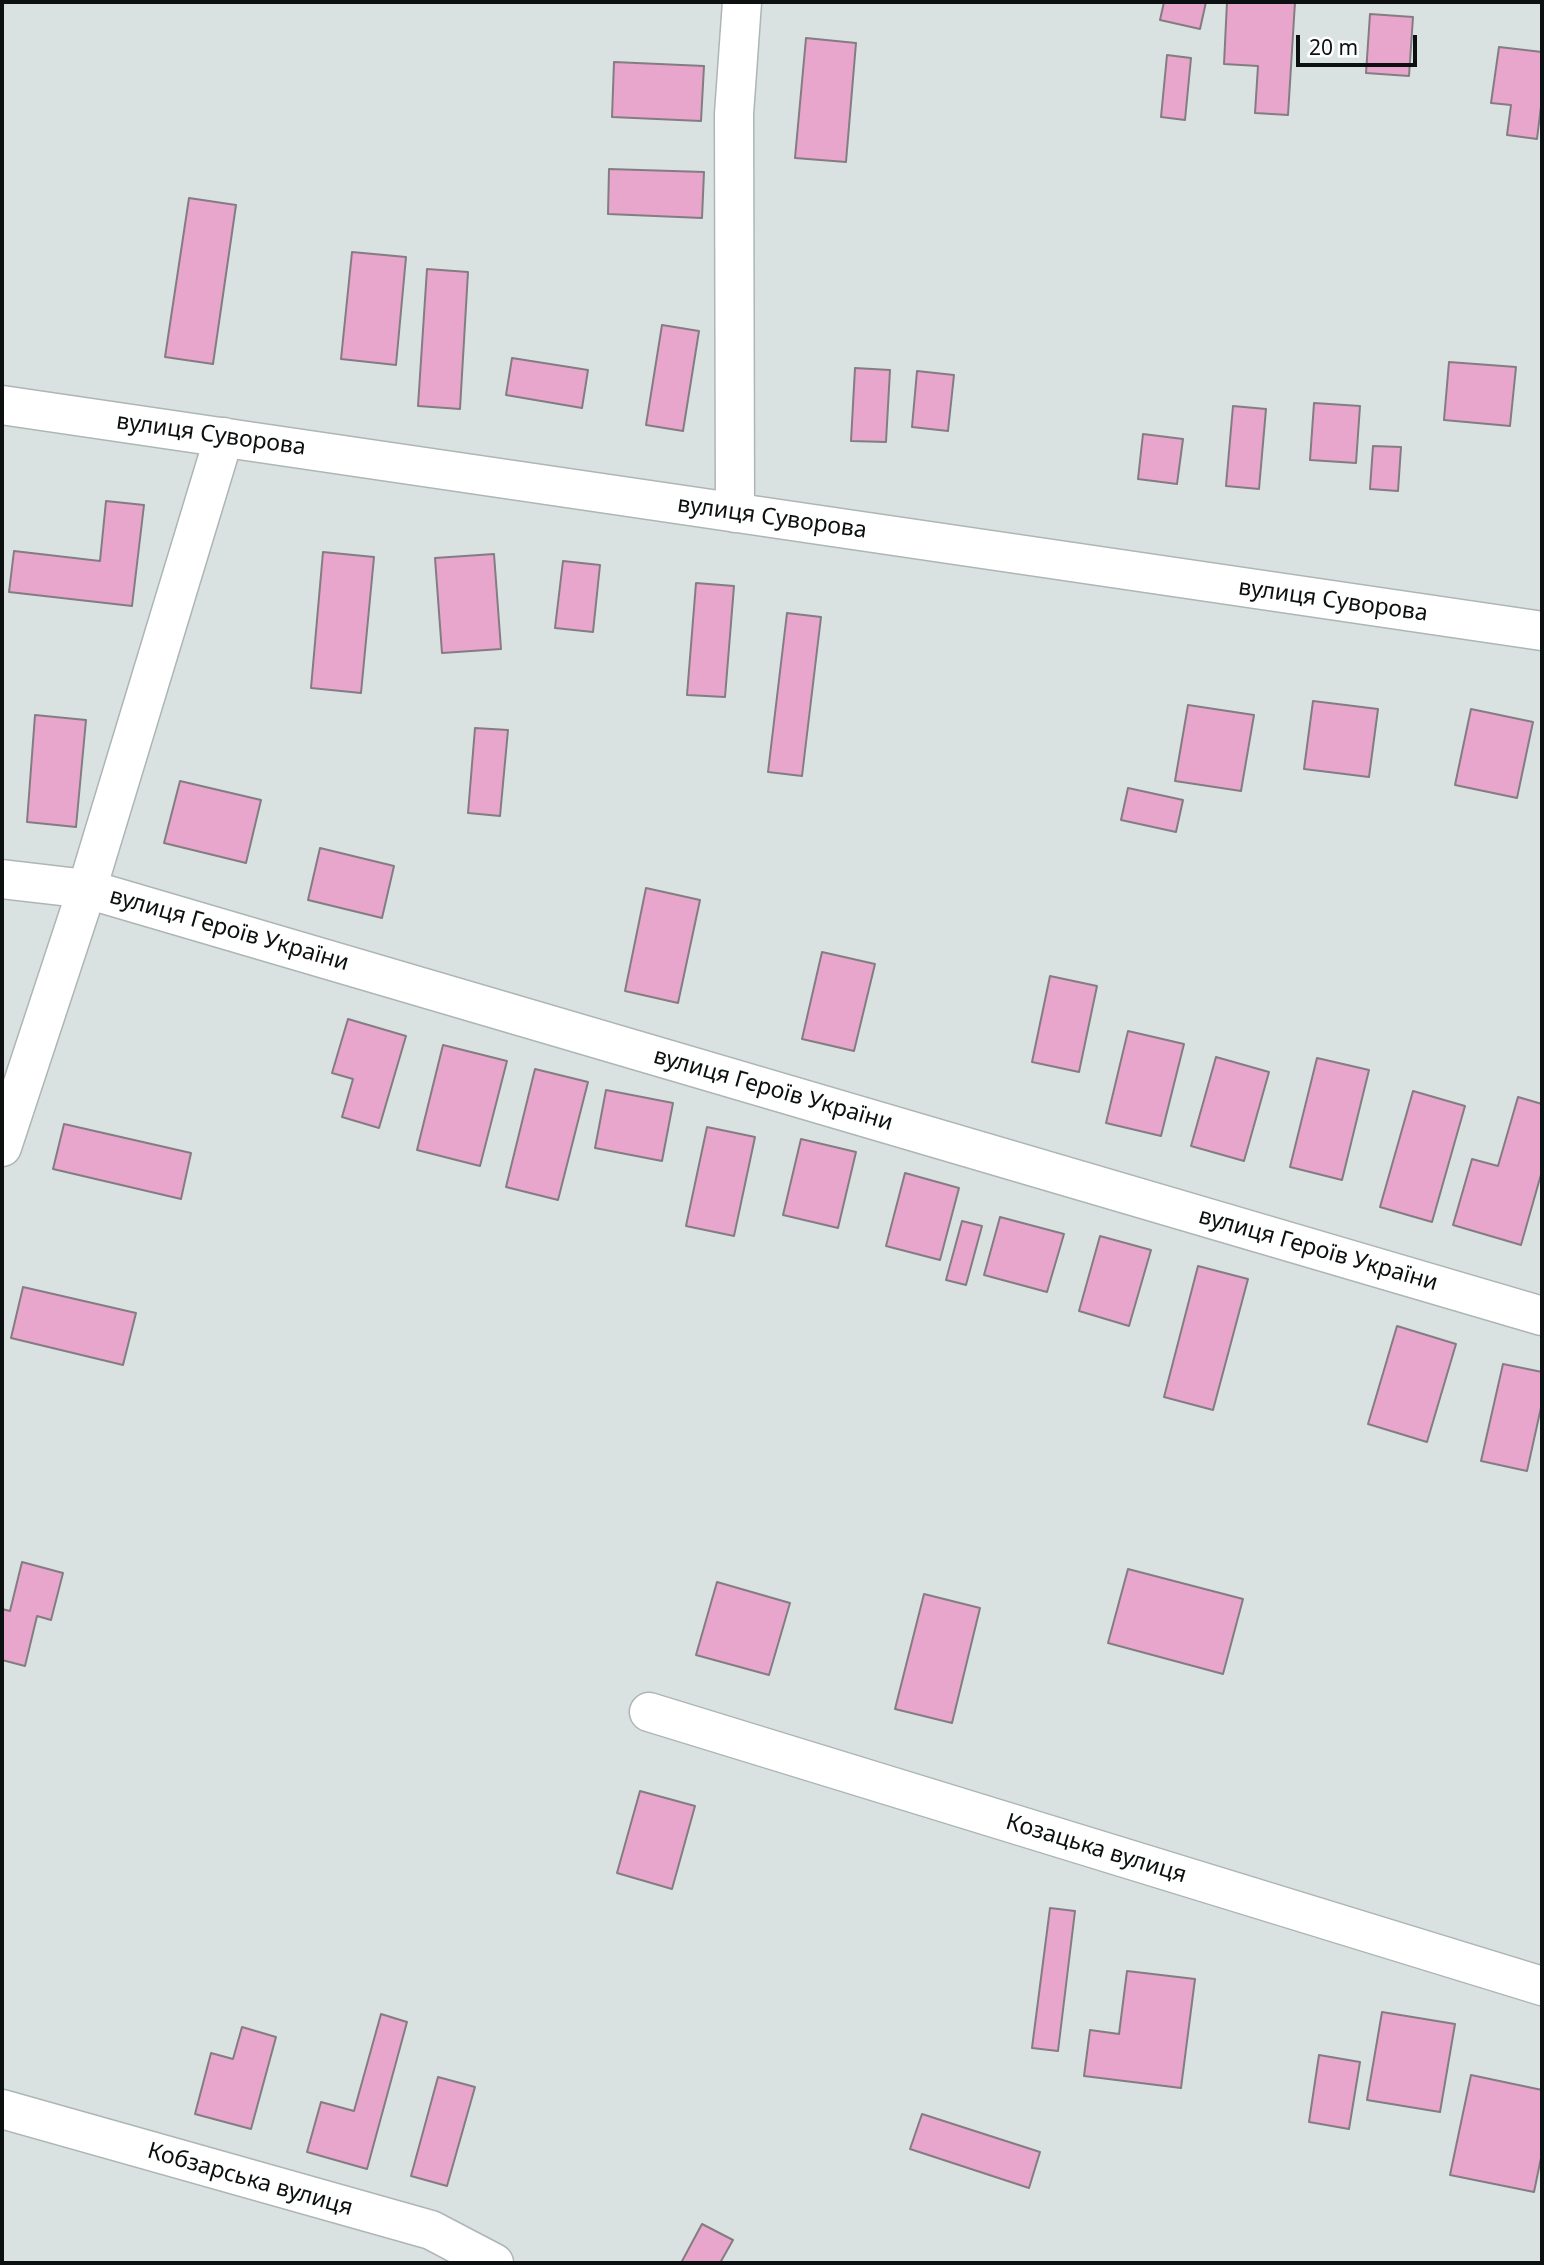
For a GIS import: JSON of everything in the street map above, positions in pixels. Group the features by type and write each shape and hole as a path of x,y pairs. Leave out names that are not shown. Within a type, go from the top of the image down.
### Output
{"street":[{"path":"735,513 734,114 742,2"},
{"name":"вулиця Суворова","path":"2,405 1542,631"},
{"path":"2,1147 87,888 225,437"},
{"name":"вулиця Героїв України","path":"2,879 87,888 1542,1316"},
{"name":"Козацька вулиця","path":"649,1712 1542,1986"},
{"name":"Кобзарська вулиця","path":"2,2109 431,2231 494,2263"}],"building":[{"path":"1164,2 1206,2 1200,29 1160,20"},
{"path":"1227,2 1295,2 1288,115 1255,113 1258,66 1224,64"},
{"path":"1370,14 1413,17 1409,76 1366,73"},
{"path":"806,38 856,43 846,162 795,158"},
{"path":"1499,47 1542,52 1542,98 1537,139 1507,135 1511,105 1491,103"},
{"path":"1167,55 1191,58 1185,120 1161,117"},
{"path":"614,62 704,66 701,121 612,117"},
{"path":"609,169 704,172 702,218 608,214"},
{"path":"189,198 236,205 213,364 165,357"},
{"path":"352,252 406,257 396,365 341,359"},
{"path":"427,269 468,272 460,409 418,406"},
{"path":"662,325 699,331 683,431 646,425"},
{"path":"512,358 588,370 582,408 506,395"},
{"path":"1449,362 1516,367 1510,426 1444,420"},
{"path":"855,368 890,370 886,442 851,441"},
{"path":"917,371 954,375 948,431 912,427"},
{"path":"1314,403 1360,406 1356,463 1310,460"},
{"path":"1233,406 1266,409 1259,489 1226,486"},
{"path":"1143,434 1183,439 1177,484 1138,479"},
{"path":"1373,446 1401,447 1398,491 1370,489"},
{"path":"106,501 144,505 132,606 9,592 14,551 100,561"},
{"path":"323,552 374,557 361,693 311,688"},
{"path":"494,554 501,649 442,653 435,558"},
{"path":"563,561 600,565 593,632 555,628"},
{"path":"696,583 734,586 725,697 687,695"},
{"path":"787,613 821,617 802,776 768,772"},
{"path":"1313,701 1378,709 1369,777 1304,769"},
{"path":"1188,705 1254,715 1241,791 1175,781"},
{"path":"1471,709 1533,722 1517,798 1455,785"},
{"path":"35,715 86,720 76,827 27,822"},
{"path":"475,728 508,730 500,816 468,813"},
{"path":"180,781 261,800 246,863 164,843"},
{"path":"1128,788 1183,800 1176,832 1121,820"},
{"path":"320,848 394,866 382,918 308,900"},
{"path":"646,888 700,900 678,1003 625,991"},
{"path":"822,952 875,964 854,1051 802,1039"},
{"path":"1050,976 1097,986 1079,1072 1032,1062"},
{"path":"348,1019 406,1036 379,1128 342,1117 353,1079 332,1073"},
{"path":"1128,1031 1184,1044 1161,1136 1106,1123"},
{"path":"443,1045 507,1061 480,1166 417,1150"},
{"path":"1216,1057 1269,1072 1244,1161 1191,1146"},
{"path":"1317,1058 1369,1070 1342,1180 1290,1167"},
{"path":"535,1069 588,1082 558,1200 506,1187"},
{"path":"606,1090 673,1103 662,1161 595,1148"},
{"path":"1413,1091 1465,1106 1432,1222 1380,1207"},
{"path":"1518,1097 1542,1104 1542,1171 1521,1245 1453,1225 1472,1159 1498,1166"},
{"path":"64,1124 191,1153 181,1199 53,1169"},
{"path":"707,1127 755,1137 734,1236 686,1226"},
{"path":"801,1139 856,1152 838,1228 783,1215"},
{"path":"905,1173 959,1188 940,1260 886,1246"},
{"path":"1000,1217 1064,1234 1047,1292 984,1275"},
{"path":"962,1221 982,1226 966,1285 946,1280"},
{"path":"1100,1236 1151,1250 1129,1326 1079,1311"},
{"path":"1198,1266 1248,1279 1213,1410 1164,1397"},
{"path":"23,1287 136,1313 123,1365 11,1338"},
{"path":"1397,1326 1456,1344 1427,1442 1368,1424"},
{"path":"1503,1364 1542,1372 1542,1403 1527,1471 1481,1461"},
{"path":"22,1562 63,1573 51,1620 37,1616 25,1666 2,1660 2,1609 10,1611"},
{"path":"1128,1569 1243,1599 1223,1674 1108,1643"},
{"path":"717,1582 790,1603 769,1675 696,1655"},
{"path":"924,1594 980,1608 952,1723 895,1709"},
{"path":"640,1791 695,1806 672,1889 617,1873"},
{"path":"1050,1908 1075,1911 1058,2051 1032,2048"},
{"path":"1127,1971 1195,1979 1181,2088 1084,2076 1090,2030 1119,2034"},
{"path":"1382,2012 1455,2024 1440,2112 1367,2100"},
{"path":"381,2014 407,2022 367,2169 307,2152 321,2102 354,2111"},
{"path":"242,2027 276,2037 251,2129 195,2114 211,2053 233,2059"},
{"path":"1319,2055 1360,2062 1349,2129 1309,2122"},
{"path":"1471,2075 1542,2090 1542,2153 1534,2192 1450,2175"},
{"path":"438,2077 475,2087 447,2186 411,2176"},
{"path":"922,2114 1040,2152 1029,2188 910,2149"},
{"path":"702,2224 733,2240 720,2263 681,2263"}]}
